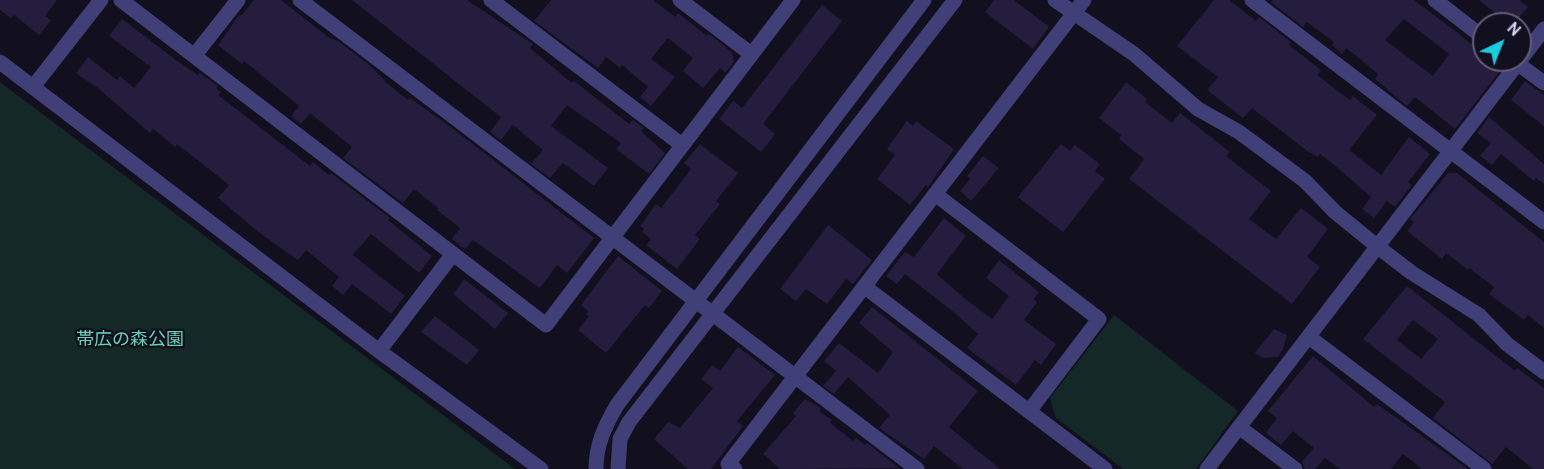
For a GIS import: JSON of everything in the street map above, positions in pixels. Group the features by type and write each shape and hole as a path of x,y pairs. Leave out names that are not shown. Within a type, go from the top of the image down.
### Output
{"street":[{"path":"33,87 101,0"},
{"path":"121,0 546,325 793,0"},
{"path":"194,56 238,0"},
{"path":"300,0 917,469"},
{"path":"491,0 682,144"},
{"path":"680,0 750,54"},
{"path":"596,469 596,454 602,430 617,405 924,0"},
{"path":"618,469 621,439 628,422 956,0"},
{"path":"1055,0 1134,54 1198,109 1239,132 1305,181 1335,212 1378,247 1412,273 1479,315 1507,344 1544,372"},
{"path":"735,469 728,464 1084,0"},
{"path":"1252,0 1544,222"},
{"path":"1435,0 1472,29"},
{"path":"1532,43 1544,29"},
{"path":"0,62 379,351 541,469"},
{"path":"1207,469 1378,247 1508,72"},
{"path":"1529,72 1544,83"},
{"path":"935,194 1099,319 1030,410"},
{"path":"379,351 453,254"},
{"path":"865,287 1106,469"},
{"path":"1309,337 1484,469"},
{"path":"1239,427 1295,469"}],"green space":[{"name":"帯広の森公園","path":"0,82 515,469 0,469"},
{"path":"1114,315 1238,411 1196,469 1123,469 1056,418 1050,398"}],"building":[{"path":"0,0 57,0 45,16 51,20 39,35 14,15 11,18 0,10"},
{"path":"254,0 281,0 328,37 338,41 367,63 384,81 408,100 410,98 452,128 594,238 567,273 557,265 540,288 473,240 465,249 452,239 460,228 414,189 403,203 343,158 352,147 310,113 301,124 291,116 299,106 244,61 242,64 218,45 239,15 242,15"},
{"path":"352,0 467,0 533,44 530,48 572,83 574,81 629,124 633,120 644,128 641,131 665,153 649,174 616,149 621,143 567,105 551,126 608,168 594,186 563,163 550,178 531,164 543,150 513,125 501,140 490,132 501,117"},
{"path":"551,0 653,0 675,17 678,13 707,36 709,34 721,43 732,53 734,62 725,73 720,68 703,88 683,71 693,58 668,38 651,59 675,77 651,106 640,97 648,87 622,65 620,68 606,57 598,68 534,21"},
{"path":"994,0 1014,0 1049,27 1033,49 985,12"},
{"path":"1214,0 1229,0 1256,21 1259,17 1321,70 1317,75 1350,100 1353,96 1377,115 1349,150 1381,175 1409,137 1430,154 1408,182 1412,185 1395,207 1387,201 1374,218 1362,209 1371,197 1320,154 1318,157 1307,151 1252,108 1243,118 1207,90 1218,77 1177,46"},
{"path":"1273,0 1414,0 1472,45 1472,72 1499,72 1455,129 1415,97 1407,106 1375,79 1378,74 1346,48 1342,54 1332,45 1334,42 1307,22 1303,27 1271,2","holes":["1404,19 1449,54 1433,76 1385,40"]},
{"path":"1479,0 1519,0 1528,7 1524,12 1494,12"},
{"path":"822,5 842,21 763,124 775,134 761,152 719,119 733,101 742,108"},
{"path":"122,19 176,60 218,86 216,88 221,92 218,95 310,166 313,162 329,175 331,173 390,218 388,220 432,256 419,273 371,234 353,255 405,296 391,314 352,284 343,295 332,286 339,277 306,250 298,260 261,234 218,198 229,185 177,144 175,147 153,129 150,133 99,89 76,73 88,57 117,80 120,76 134,88 151,67 109,36"},
{"path":"1525,81 1544,95 1544,126 1511,100"},
{"path":"1126,82 1147,99 1145,102 1172,123 1180,113 1230,152 1226,156 1271,191 1249,219 1276,239 1301,208 1328,229 1307,257 1320,267 1292,304 1129,179 1144,159 1119,139 1121,135 1099,118"},
{"path":"1489,117 1544,164 1544,184 1536,178 1534,181 1501,154 1492,165 1480,156 1491,143 1477,133"},
{"path":"907,121 913,126 916,121 954,149 928,187 926,185 910,205 877,179 895,155 887,149"},
{"path":"700,144 738,173 716,201 720,204 695,235 700,239 677,269 646,245 651,239 642,232 644,229 640,226 656,204 661,208 691,169 684,163"},
{"path":"1061,144 1070,151 1075,145 1100,164 1095,171 1105,179 1063,232 1018,197"},
{"path":"983,156 999,168 971,201 960,191 970,179 967,176"},
{"path":"1448,173 1457,173 1544,242 1544,328 1528,315 1524,320 1489,294 1494,287 1469,268 1468,270 1446,253 1442,259 1407,231 1414,222 1410,219"},
{"path":"944,218 966,236 937,274 964,298 992,319 1009,296 986,278 999,260 1039,292 1034,299 1037,302 1024,320 1056,344 1041,365 1035,360 1016,385 967,348 978,334 956,314 905,274 897,284 886,276 905,252 914,257"},
{"path":"828,225 872,260 853,284 846,279 827,304 806,289 796,301 780,289"},
{"path":"618,256 662,291 649,308 645,305 606,353 578,330 589,316 586,314 588,311 581,305"},
{"path":"464,279 508,313 495,329 453,294"},
{"path":"1407,286 1515,371 1517,368 1544,388 1544,469 1533,469 1506,447 1492,464 1433,418 1445,402 1363,339","holes":["1413,320 1438,339 1421,359 1397,340"]},
{"path":"872,307 978,391 949,427 1000,469 963,469 934,446 924,459 879,428 890,415 848,377 834,394 823,386 836,371 824,361 839,343 878,373 893,352 859,323"},
{"path":"435,316 479,350 467,365 421,332"},
{"path":"1274,329 1287,335 1283,349 1278,357 1263,358 1255,353"},
{"path":"738,347 775,375 737,421 743,426 711,469 688,469 654,439 668,422 680,428 713,388 701,379 712,365 720,371"},
{"path":"1313,356 1374,407 1377,404 1468,469 1422,469 1403,454 1391,469 1340,469 1325,458 1315,469 1305,469 1302,462 1314,448 1293,431 1281,445 1266,433 1277,418 1268,411"},
{"path":"805,399 821,408 819,411 832,420 830,423 853,441 856,438 865,445 867,443 899,468 780,469 763,454 796,416 793,413"}]}
